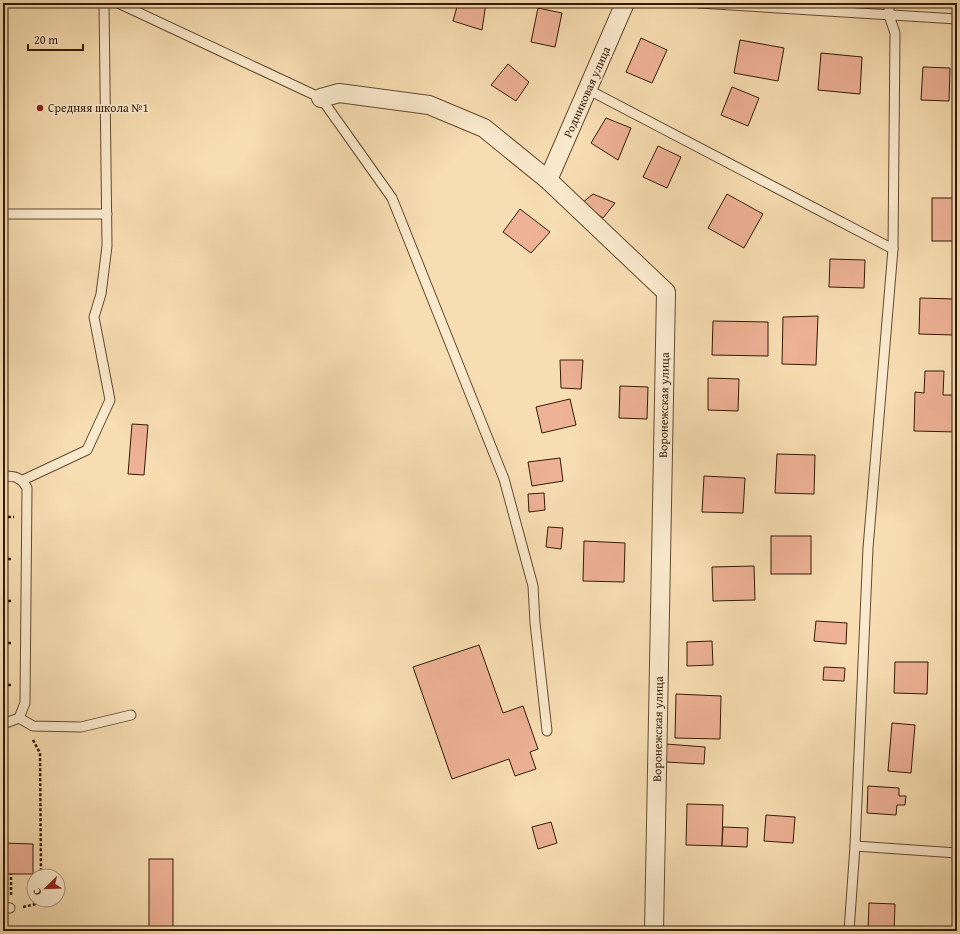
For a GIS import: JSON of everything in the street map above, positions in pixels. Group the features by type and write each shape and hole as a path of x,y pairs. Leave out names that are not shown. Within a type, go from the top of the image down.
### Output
{"street":[{"name":"Родниковая улица","path":"548,180 625,3"},
{"name":"Воронежская улица","path":"321,98 339,93 429,105 484,128 548,180 666,292 654,931"}],"lane":[{"path":"23,480 87,450 110,400 94,317 101,294 107,246 104,3"},
{"path":"118,3 321,98 392,198 504,479 533,586 535,623 547,731"},
{"path":"699,3 957,19"},
{"path":"849,931 855,846 868,548 894,249 895,33 888,14 889,3"},
{"path":"588,89 894,249"},
{"path":"3,214 107,214"},
{"path":"3,476 15,476 23,480 27,488 25,703 19,718 3,724"},
{"path":"19,718 33,726 81,727 131,715"},
{"path":"855,846 957,853"}],"path":[{"path":"19,718 40,753 41,868"},
{"path":"11,874 7,907 26,907"}],"building":[{"path":"458,3 486,3 482,30 453,21"},
{"path":"538,8 562,13 555,47 531,42"},
{"path":"641,38 667,50 652,83 626,72"},
{"path":"740,40 784,48 778,81 734,73"},
{"path":"821,53 862,57 860,94 818,90"},
{"path":"508,64 529,82 516,101 491,85"},
{"path":"923,67 950,68 949,101 921,100"},
{"path":"732,87 759,98 748,126 721,115"},
{"path":"606,118 631,128 618,160 591,143"},
{"path":"658,146 681,157 667,188 643,177"},
{"path":"593,194 615,203 603,218 582,203"},
{"path":"727,194 763,214 744,248 708,228"},
{"path":"932,198 957,198 957,241 932,241"},
{"path":"520,209 550,232 531,253 503,232"},
{"path":"830,259 865,260 864,288 829,287"},
{"path":"920,298 955,299 954,335 919,334"},
{"path":"818,316 816,365 782,364 783,317"},
{"path":"713,321 768,322 768,356 712,355"},
{"path":"560,360 583,360 581,389 561,388"},
{"path":"925,371 944,371 943,395 957,395 957,432 914,431 915,392 924,393"},
{"path":"708,378 739,379 738,411 708,410"},
{"path":"620,386 648,387 647,419 619,418"},
{"path":"570,399 576,425 542,433 536,407"},
{"path":"132,424 148,425 144,475 128,474"},
{"path":"777,454 815,455 814,494 775,493"},
{"path":"560,458 563,481 532,486 528,462"},
{"path":"704,476 745,478 743,513 702,512"},
{"path":"544,493 545,510 529,512 528,494"},
{"path":"548,527 563,528 561,549 546,547"},
{"path":"771,536 811,536 811,574 771,574"},
{"path":"584,541 625,543 624,582 583,581"},
{"path":"754,566 755,600 713,601 712,567"},
{"path":"816,621 847,623 846,644 814,641"},
{"path":"712,641 713,665 687,666 687,642"},
{"path":"479,645 503,713 523,706 538,749 530,752 536,769 515,776 509,759 452,779 413,667"},
{"path":"895,662 928,662 927,694 894,693"},
{"path":"824,667 845,668 844,681 823,680"},
{"path":"676,694 721,696 720,739 675,738"},
{"path":"892,723 915,725 911,773 888,771"},
{"path":"666,744 705,747 704,764 665,762"},
{"path":"868,786 899,788 899,796 906,796 905,805 897,805 896,815 867,813"},
{"path":"687,804 723,805 722,846 686,845"},
{"path":"766,815 795,817 793,843 764,841"},
{"path":"551,822 557,843 538,849 532,827"},
{"path":"723,827 748,828 747,847 722,846"},
{"path":"3,843 33,844 33,868 26,868 26,874 3,874"},
{"path":"149,859 173,859 173,931 149,931"},
{"path":"869,903 895,904 894,931 868,930"}],"place":[{"name":"Средняя школа №1","path":"40,108"}]}
